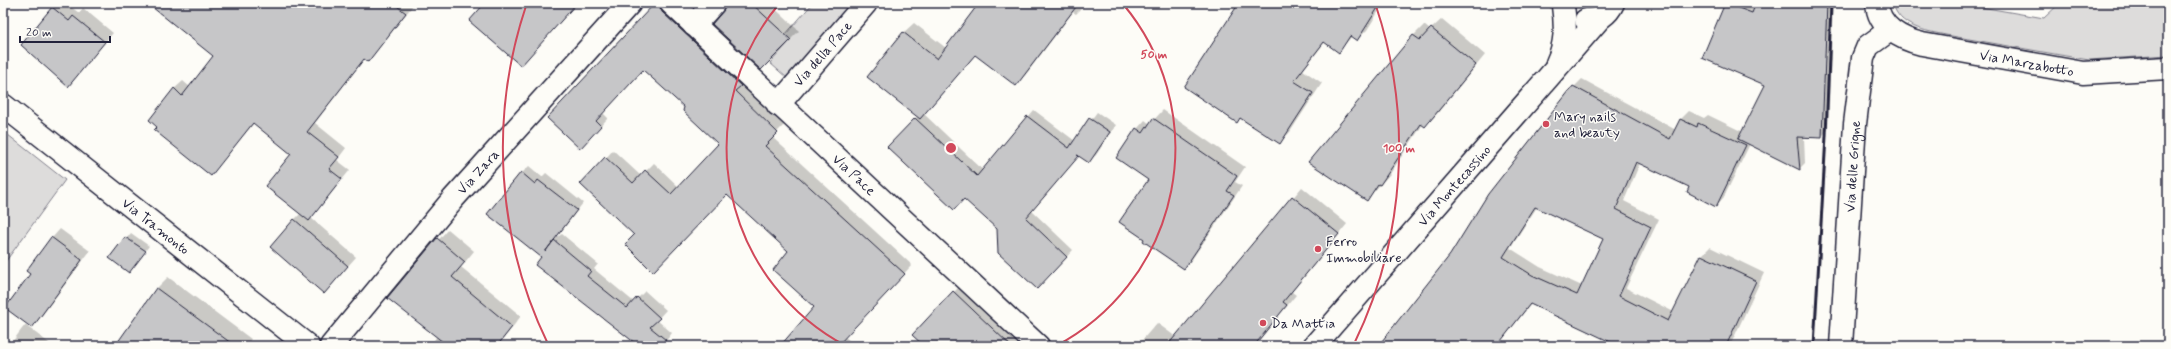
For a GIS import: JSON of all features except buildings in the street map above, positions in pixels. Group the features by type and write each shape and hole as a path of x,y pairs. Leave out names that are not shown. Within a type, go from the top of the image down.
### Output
{"street":[{"name":"Via Zara","path":"331,346 454,198 630,3"},
{"name":"Via Pace","path":"671,3 778,105 1038,346"},
{"path":"694,25 714,3"},
{"name":"Via della Pace","path":"778,105 866,3"},
{"path":"1877,3 1882,18 1890,30"},
{"path":"1562,4 1572,16 1581,20 1590,21 1610,7"},
{"name":"Via Montecassino","path":"1547,79 1561,54 1564,44 1566,30 1562,4"},
{"name":"Via Montecassino","path":"1314,346 1610,7"},
{"name":"Via Marzabotto","path":"1890,30 1909,41 2066,71 2096,74 2168,68"},
{"name":"Via delle Grigne","path":"1841,346 1855,124 1861,71 1865,51 1868,46 1890,30"},
{"name":"Via Tramonto","path":"3,105 308,346"}],"shaded area":[{"path":"813,3 854,3 787,78 770,63 791,40 785,35"},
{"path":"1893,3 1958,3 2044,18 2060,3 2168,3 2168,55 2089,60 1930,32 1907,23 1896,11"},
{"path":"3,131 65,180 3,265"}],"railway":[{"path":"1814,346 1826,136 1831,3"}],"place":[{"name":"Mary nails and beauty","path":"1546,124"},
{"name":"Ferro Immobiliare","path":"1318,249"},
{"name":"Da Mattia","path":"1263,323"}]}
